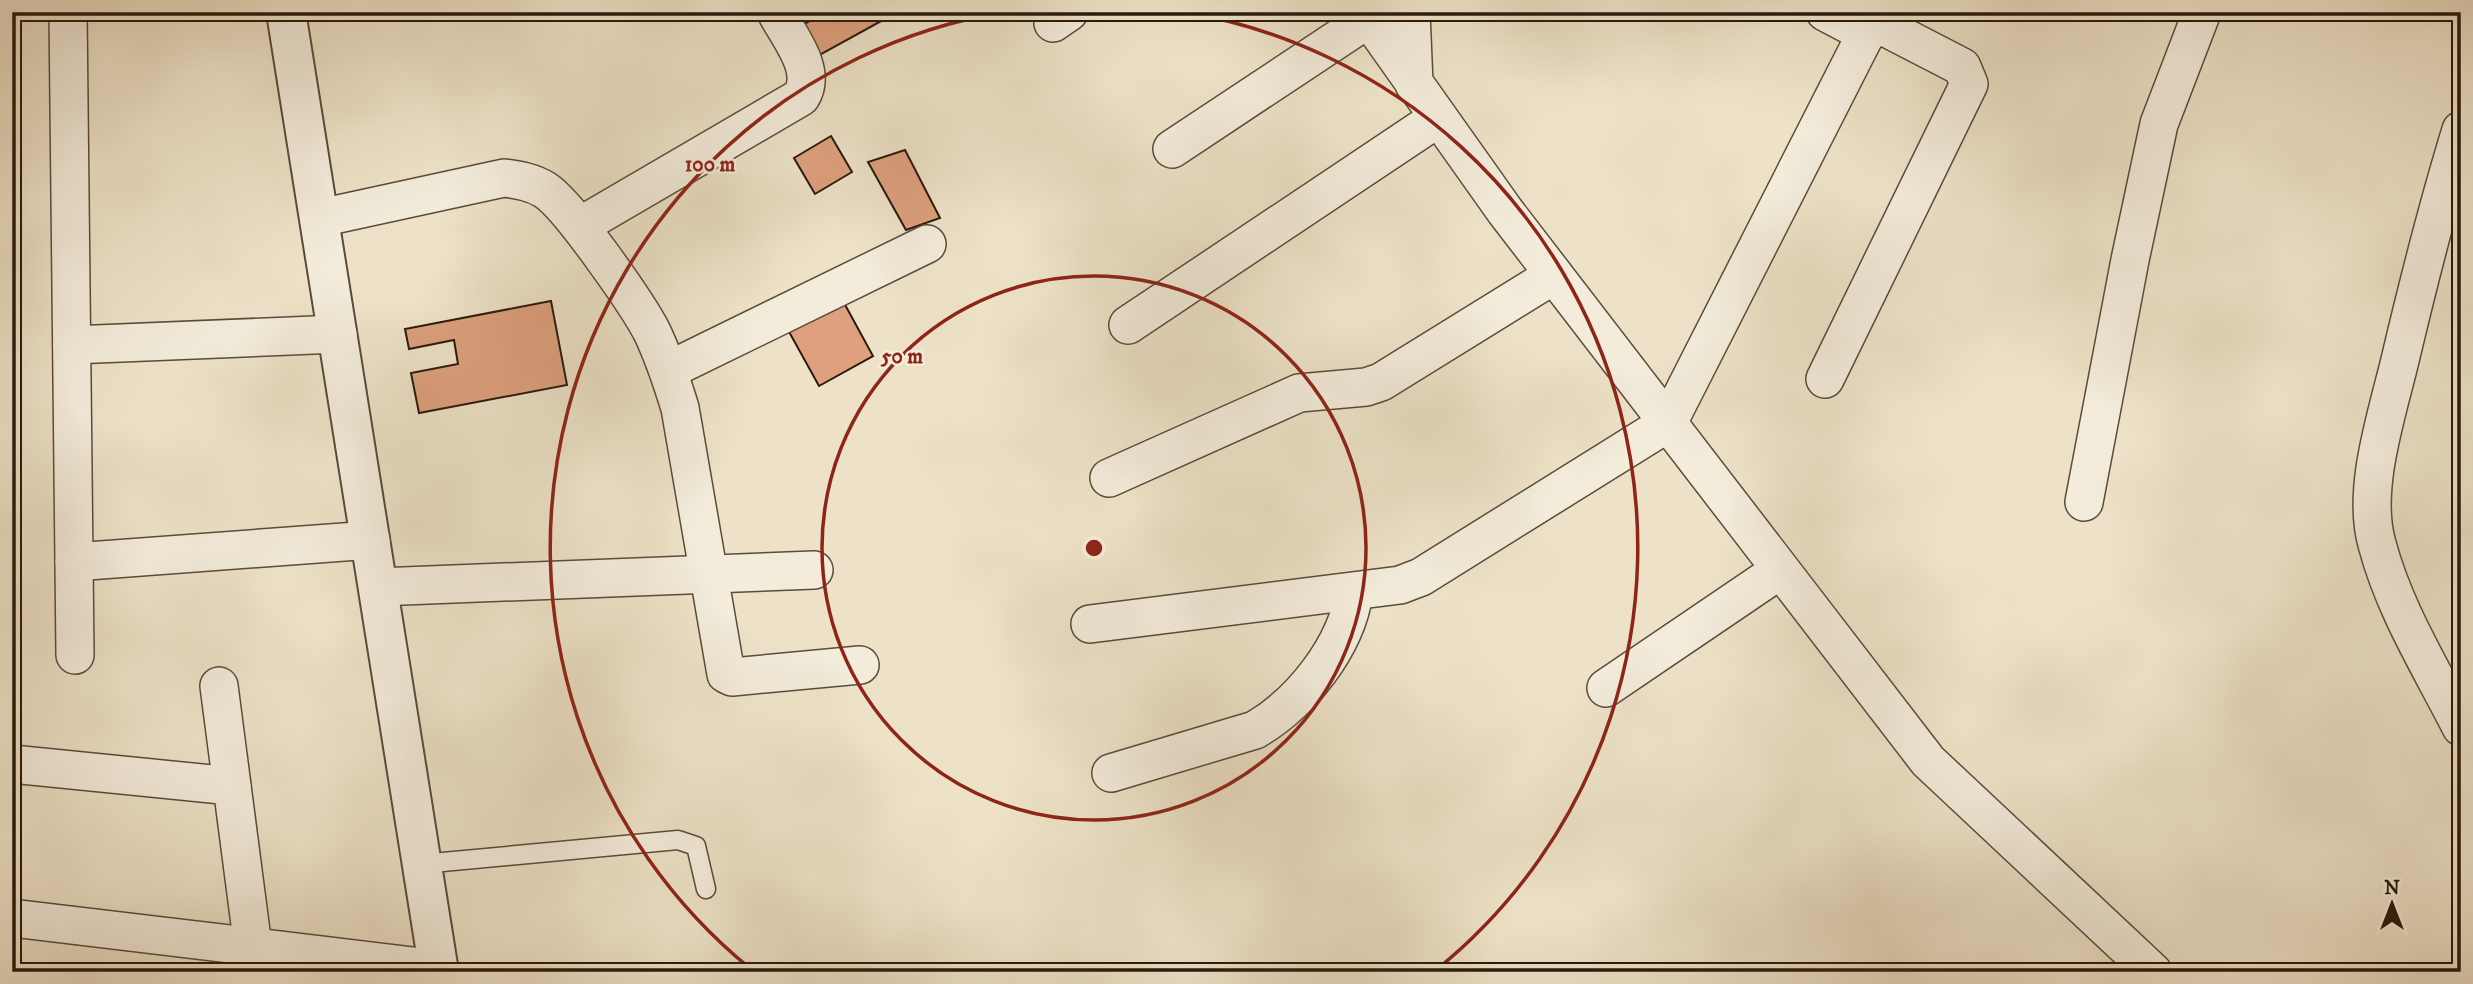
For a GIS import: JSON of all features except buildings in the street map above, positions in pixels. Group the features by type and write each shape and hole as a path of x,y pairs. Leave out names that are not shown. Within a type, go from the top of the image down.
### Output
{"street":[{"path":"68,12 75,655"},
{"path":"12,919 255,959 438,970 286,12"},
{"path":"580,226 801,97 807,87 805,65 776,12"},
{"path":"1411,12 1414,83"},
{"path":"1825,12 1872,22 1962,67 1969,84 1825,379"},
{"path":"2084,502 2159,124 2202,12"},
{"path":"1172,149 1366,15 1554,275 1928,761 2153,972"},
{"path":"1090,624 1354,593 1400,585 1421,577 1668,423 1872,22"},
{"path":"1128,325 1438,118"},
{"path":"2461,131 2434,219 2381,439 2372,503 2376,542 2397,601 2461,727"},
{"path":"320,218 504,178 527,181 548,191 580,226 651,330 668,370 680,408 726,674 732,677 860,665"},
{"path":"668,370 927,244"},
{"path":"1109,478 1299,393 1366,387 1381,382 1554,275"},
{"path":"72,345 338,334"},
{"path":"74,562 371,540"},
{"path":"378,587 814,570"},
{"path":"1606,688 1780,570"},
{"path":"1111,773 1255,730 1276,718 1315,674 1338,642 1351,617 1354,593"},
{"path":"219,686 255,959"},
{"path":"12,764 232,786"}],"lane":[{"path":"421,864 678,840 696,846 706,889"}]}
